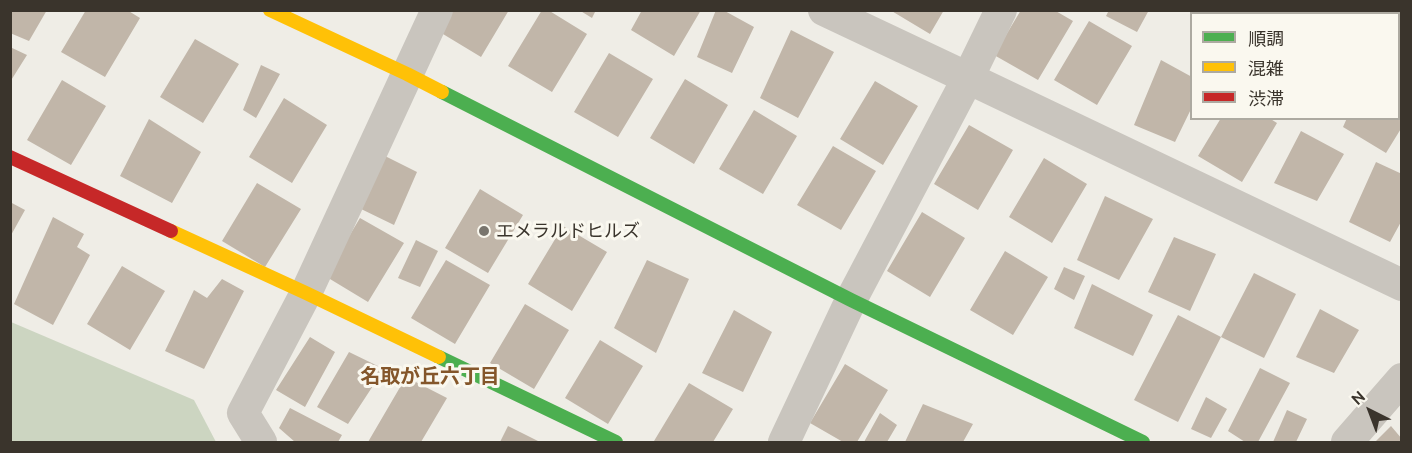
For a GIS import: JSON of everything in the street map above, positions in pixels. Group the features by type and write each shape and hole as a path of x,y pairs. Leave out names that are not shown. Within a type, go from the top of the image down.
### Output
{"street":[{"path":"270,10 407,74 851,300 1143,442"},
{"path":"261,442 243,413 306,292 437,10"},
{"path":"824,10 1401,285"},
{"path":"784,442 851,300 968,78 1001,10"},
{"path":"10,157 306,292 616,442"},
{"path":"1347,442 1401,379"}],"green space":[{"path":"11,322 194,400 216,442 11,442"}],"building":[{"path":"10,10 47,10 29,41 10,33"},
{"path":"86,10 127,10 140,18 105,77 61,52"},
{"path":"450,10 509,10 481,57 438,31"},
{"path":"542,10 548,10 587,34 552,92 508,66"},
{"path":"579,10 596,10 592,18"},
{"path":"642,10 701,10 674,56 631,30"},
{"path":"716,10 723,10 754,27 732,73 697,57"},
{"path":"890,10 944,10 930,34"},
{"path":"1021,10 1054,10 1073,21 1038,80 994,55"},
{"path":"1109,10 1149,10 1137,32 1106,16"},
{"path":"1253,10 1295,10 1294,12 1256,12"},
{"path":"1089,21 1132,46 1097,105 1054,80"},
{"path":"791,30 834,52 798,118 760,98"},
{"path":"195,39 239,64 203,123 160,97"},
{"path":"10,47 27,55 10,82"},
{"path":"609,53 653,79 618,137 574,112"},
{"path":"1161,60 1190,76 1190,111 1175,142 1134,125"},
{"path":"261,65 280,74 256,118 243,110"},
{"path":"685,79 728,105 694,164 650,138"},
{"path":"62,80 106,106 71,165 27,140"},
{"path":"875,81 918,106 883,165 840,139"},
{"path":"1400,81 1402,82 1402,127 1386,153 1343,127 1346,120 1400,120"},
{"path":"284,98 327,125 292,183 249,157"},
{"path":"754,110 797,136 763,194 719,169"},
{"path":"149,119 201,152 172,203 120,176"},
{"path":"1220,120 1272,120 1277,123 1242,182 1198,156"},
{"path":"969,125 1013,150 978,210 934,184"},
{"path":"1301,131 1344,154 1317,201 1274,183"},
{"path":"833,146 876,171 841,230 797,205"},
{"path":"383,155 417,172 394,225 359,208"},
{"path":"1044,158 1087,184 1052,243 1009,217"},
{"path":"1376,162 1402,174 1402,220 1390,242 1349,222"},
{"path":"257,183 301,209 265,267 222,241"},
{"name":"エメラルドヒルズ","path":"480,189 523,215 488,273 445,248"},
{"path":"1105,196 1153,219 1119,280 1077,260"},
{"path":"10,202 25,210 10,237"},
{"path":"922,212 965,238 930,297 887,271"},
{"path":"53,217 84,234 77,247 90,255 53,325 14,304"},
{"path":"360,218 404,243 368,302 325,276"},
{"path":"563,226 607,252 572,311 528,284"},
{"path":"1174,237 1216,254 1190,311 1148,292"},
{"path":"416,240 438,251 420,287 398,278"},
{"path":"1005,251 1048,277 1013,335 970,310"},
{"path":"446,260 490,285 455,344 411,318"},
{"path":"647,260 689,279 656,353 614,328"},
{"path":"122,266 165,291 130,350 87,324"},
{"path":"1064,267 1085,276 1074,300 1054,289"},
{"path":"1254,273 1296,294 1264,358 1221,337"},
{"path":"222,279 244,291 204,369 165,351 194,290 207,298"},
{"path":"1092,284 1153,315 1133,356 1074,328"},
{"path":"525,304 569,330 534,389 490,363"},
{"path":"1320,309 1359,330 1334,373 1296,357"},
{"path":"734,310 772,332 743,392 702,373"},
{"path":"1178,315 1221,337 1178,422 1134,400"},
{"path":"310,337 335,352 305,407 276,390"},
{"path":"600,340 643,366 608,424 565,398"},
{"path":"349,352 384,369 348,424 317,407"},
{"path":"845,364 888,390 857,442 843,442 810,423"},
{"path":"1260,368 1290,383 1258,442 1245,442 1228,431"},
{"path":"406,377 447,398 421,442 368,442"},
{"path":"689,383 733,409 713,442 654,441"},
{"path":"1206,397 1227,409 1211,438 1191,429"},
{"path":"923,404 973,424 963,442 905,442"},
{"path":"290,408 342,435 338,442 295,442 279,428"},
{"path":"1287,410 1307,419 1296,442 1273,442"},
{"path":"880,413 897,425 887,442 864,442"},
{"path":"508,426 540,442 500,442"},
{"path":"1391,426 1402,442 1375,442"}],"traffic: fast":[{"path":"442,92 851,300 1143,442"},
{"path":"439,357 616,442"}],"traffic: slow":[{"path":"270,10 442,92"},
{"path":"171,231 439,357"}],"traffic: jam":[{"path":"10,157 171,231"}],"place":[{"name":"エメラルドヒルズ","path":"484,231"}],"district":[{"name":"名取が丘六丁目","path":"430,376"}]}
